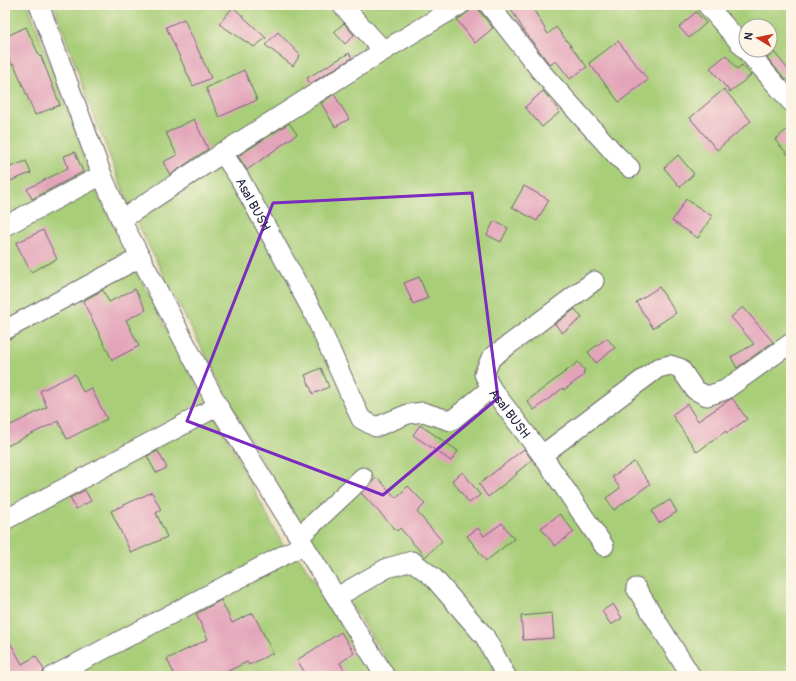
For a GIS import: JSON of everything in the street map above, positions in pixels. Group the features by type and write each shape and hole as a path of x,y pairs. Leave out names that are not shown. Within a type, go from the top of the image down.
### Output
{"street":[{"path":"39,5 102,175 121,220 218,406 385,676"},
{"path":"342,5 383,50"},
{"path":"121,220 222,152 383,50 460,5"},
{"path":"489,5 544,75 616,155 630,168"},
{"path":"707,5 791,102"},
{"name":"Asal BUSH","path":"222,152 240,179 314,314 361,419 376,427 408,414 423,412 451,421 491,388 542,455 604,546"},
{"path":"6,224 102,175"},
{"path":"5,330 141,257"},
{"path":"491,388 484,374 491,358 594,280"},
{"path":"542,455 658,368 670,365 680,368 695,390 707,396 725,390 791,343"},
{"path":"5,520 218,406"},
{"path":"53,676 301,541 363,477"},
{"path":"337,598 387,568 412,561 433,577 485,637 506,676"},
{"path":"636,588 691,676"}],"highlighted area":[{"path":"472,193 498,398 383,495 187,421 273,203"}],"green space":[{"path":"5,5 28,5 96,191 179,354 215,415 290,559 297,554 374,676 5,676"},
{"path":"54,5 791,5 791,676 397,676 307,537 253,445 169,286 129,206 85,92"}],"building":[{"path":"471,5 478,5 480,12 493,28 475,43 457,20 469,11"},
{"path":"509,5 531,5 548,34 556,27 587,67 570,79 556,61 550,65 522,28"},
{"path":"233,7 266,38 254,47 219,24"},
{"path":"696,12 706,23 689,38 679,27"},
{"path":"184,19 211,78 193,86 166,27"},
{"path":"344,23 354,35 345,44 334,32"},
{"path":"26,27 40,57 41,56 60,105 35,115 14,64 12,65 5,50 5,37"},
{"path":"278,32 300,55 293,66 265,45"},
{"path":"618,41 648,80 619,102 589,63"},
{"path":"349,53 352,58 310,84 307,78"},
{"path":"726,55 737,69 742,65 751,75 730,92 710,68"},
{"path":"778,57 791,73 791,76 786,80 767,58"},
{"path":"244,70 257,100 219,117 206,88"},
{"path":"724,89 751,121 717,150 690,118"},
{"path":"543,91 560,112 542,127 525,107"},
{"path":"334,94 349,119 335,127 321,103"},
{"path":"194,119 208,149 170,175 163,162 177,155 166,133"},
{"path":"289,123 297,134 247,170 238,156"},
{"path":"791,126 791,158 775,140"},
{"path":"75,152 83,172 32,199 27,189 68,168 64,156"},
{"path":"678,155 694,174 680,187 664,168"},
{"path":"26,161 31,173 5,183 5,169"},
{"path":"524,186 549,200 537,221 512,207"},
{"path":"686,199 712,216 698,238 672,221"},
{"path":"494,221 508,228 501,242 487,235"},
{"path":"43,230 57,259 31,272 16,243"},
{"path":"419,277 428,298 413,304 404,283"},
{"path":"659,287 676,313 653,328 636,302"},
{"path":"135,289 146,310 126,320 139,346 112,360 83,301 103,290 109,302"},
{"path":"743,307 773,342 737,368 731,357 754,344 731,317"},
{"path":"575,309 582,318 562,333 555,324"},
{"path":"607,338 615,348 596,363 588,352"},
{"path":"578,362 585,371 583,372 584,375 564,390 563,388 534,410 527,401"},
{"path":"321,368 329,387 313,394 305,375"},
{"path":"75,374 83,392 91,388 107,419 67,439 58,421 5,447 5,428 47,407 40,391"},
{"path":"732,398 747,419 727,433 726,431 697,452 672,415 687,404 698,421"},
{"path":"420,425 458,451 451,461 413,435"},
{"path":"524,449 532,460 488,497 479,484"},
{"path":"158,451 167,468 156,473 147,456"},
{"path":"634,462 650,484 614,510 606,498 620,488 612,477"},
{"path":"463,472 480,495 469,503 452,480"},
{"path":"377,477 396,498 408,486 425,504 417,512 442,541 425,557 400,528 397,531 361,493"},
{"path":"85,490 91,501 76,509 70,498"},
{"path":"152,492 161,510 156,513 167,537 131,553 111,511"},
{"path":"670,500 677,512 659,523 652,511"},
{"path":"560,514 574,532 555,546 541,528"},
{"path":"502,523 514,539 486,561 467,536 478,528 484,536"},
{"path":"221,600 232,623 253,613 273,653 249,665 247,662 218,676 175,676 167,659 208,639 196,614"},
{"path":"613,604 622,618 611,625 602,611"},
{"path":"552,613 554,638 523,640 521,616"},
{"path":"341,632 354,653 340,663 348,676 307,676 297,660"},
{"path":"5,633 22,664 36,656 44,670 42,676 5,676"}]}
